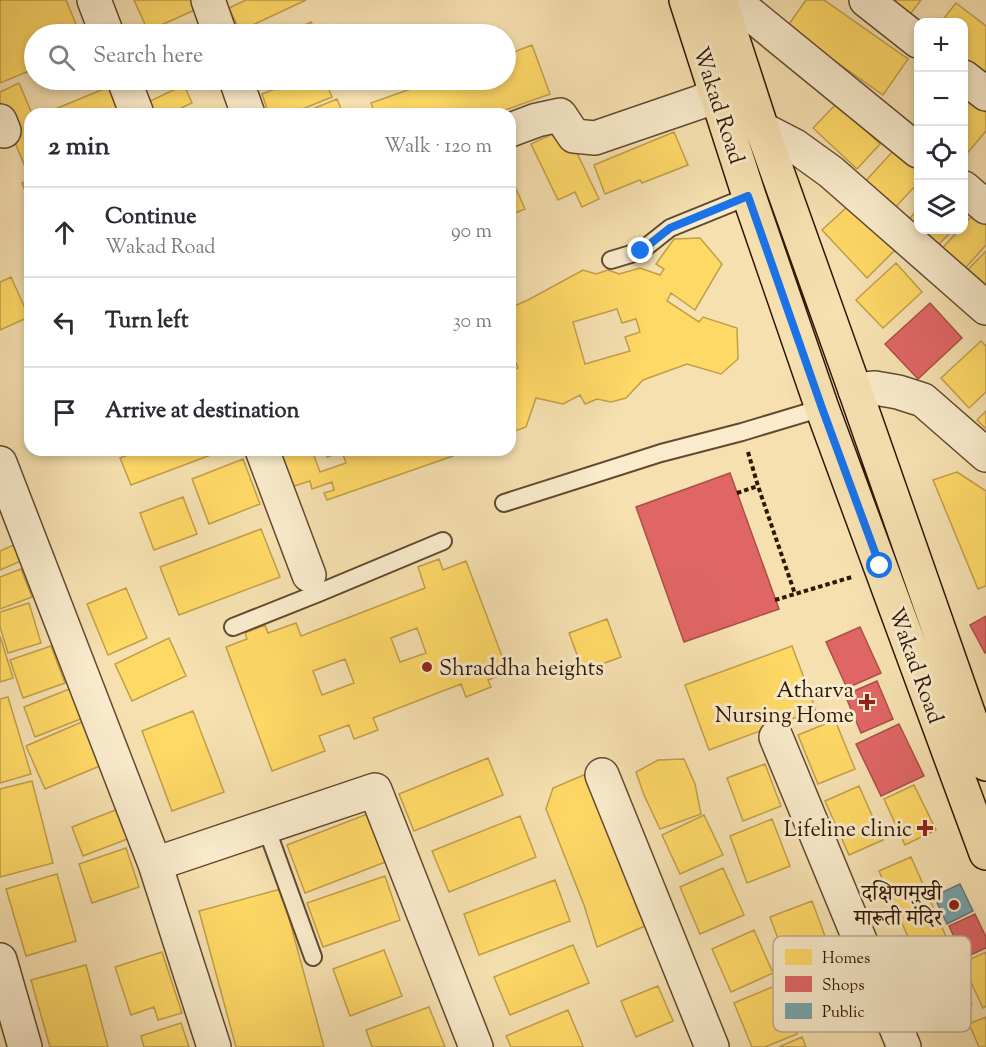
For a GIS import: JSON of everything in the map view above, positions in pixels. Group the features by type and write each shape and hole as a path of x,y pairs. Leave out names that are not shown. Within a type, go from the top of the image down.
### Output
{"main road":[{"name":"Wakad Road","path":"686,0 748,196 822,408 986,854"},
{"name":"Wakad Road","path":"720,0 762,129 986,764"}],"street":[{"path":"94,0 103,24"},
{"path":"208,0 216,24"},
{"path":"733,0 914,148"},
{"path":"866,0 914,38"},
{"path":"968,80 986,94"},
{"path":"128,90 135,108"},
{"path":"240,90 246,108"},
{"path":"516,128 560,115 574,136 595,138 700,102 716,94"},
{"path":"762,129 795,146 831,172 986,308"},
{"path":"968,192 986,207"},
{"path":"855,390 875,388 923,400 986,455"},
{"path":"263,456 313,585"},
{"path":"0,463 155,864 214,1047"},
{"path":"776,737 858,936"},
{"path":"602,775 712,1047"},
{"path":"155,864 375,790 476,1047"},
{"path":"0,960 25,1047"},
{"path":"898,1032 904,1047"}],"lane":[{"path":"611,260 641,251 670,228 748,196"},
{"path":"504,503 661,453 822,408"},
{"path":"233,627 313,585 443,541"},
{"path":"266,827 313,957"}],"path":[{"path":"742,432 795,594"},
{"path":"737,493 758,486"},
{"path":"776,600 858,574"}],"building: Homes":[{"path":"0,0 66,0 76,24 24,24 24,73 0,83"},
{"path":"134,0 194,0 197,9 164,24 145,24"},
{"path":"246,0 306,0 255,24 237,24 229,8"},
{"path":"806,0 824,0 908,59 883,95 787,27"},
{"path":"885,0 921,0 908,17"},
{"path":"956,3 986,26 986,76 968,62 968,18 944,18"},
{"path":"532,45 550,94 511,108 373,108 371,103 408,90 516,90 516,51"},
{"path":"19,83 29,108 24,108 24,164 0,107 0,92"},
{"path":"101,90 113,90 120,108 58,108"},
{"path":"173,90 186,90 192,103 182,108 151,108 148,102"},
{"path":"272,90 329,90 332,97 305,108 267,108 262,94"},
{"path":"968,98 986,113 986,131 968,152"},
{"path":"337,99 341,108 315,108"},
{"path":"837,103 880,144 857,169 813,128"},
{"path":"565,128 599,199 582,207 575,192 558,200 531,144"},
{"path":"674,132 688,165 642,183 640,180 605,194 594,165"},
{"path":"895,149 914,167 914,187 890,213 861,186"},
{"path":"516,189 525,209 516,213"},
{"path":"846,208 896,249 867,278 822,230"},
{"path":"914,214 914,232 905,224"},
{"path":"974,214 986,225 986,245 959,275 937,254 955,234 968,234 968,220"},
{"path":"916,234 949,234 933,250"},
{"path":"700,238 722,264 695,310 671,293 667,301 699,322 703,317 737,328 738,359 721,374 687,364 643,380 626,398 611,402 597,399 585,404 580,395 563,404 536,398 526,427 516,431 516,369 518,368 516,363 516,305 583,270 596,274 608,270 619,274 640,268 660,275 664,269 656,264 674,239","holes":["617,309 622,323 636,319 640,332 625,337 630,351 585,364 573,322"]},
{"path":"986,251 986,299 962,276"},
{"path":"896,263 922,292 883,328 856,300"},
{"path":"11,277 24,306 24,319 0,330 0,282"},
{"path":"981,341 986,346 986,392 969,408 941,378"},
{"path":"986,411 986,429 977,420"},
{"path":"125,456 208,456 131,485 120,458"},
{"path":"280,456 314,456 320,472 346,463 343,456 453,456 327,500 324,493 334,490 332,482 312,489 310,481 291,487"},
{"path":"243,459 260,504 209,524 192,479"},
{"path":"957,472 986,491 986,586 978,589 933,480"},
{"path":"183,497 197,534 154,550 140,513"},
{"path":"261,529 280,577 179,615 160,567"},
{"path":"16,544 23,560 0,570 0,551"},
{"name":"Shraddha heights","path":"439,559 443,570 466,561 508,672 488,680 491,687 466,697 461,684 373,718 378,730 354,739 349,725 319,736 325,751 272,771 226,647 247,639 245,633 265,625 268,633 296,623 301,636 425,588 418,567","holes":["417,628 426,653 400,662 391,638","345,659 354,683 322,695 313,671"]},
{"path":"21,569 32,597 0,609 0,577"},
{"path":"126,588 147,638 108,655 87,604"},
{"path":"29,603 41,643 8,653 0,627 0,612"},
{"path":"607,619 621,657 583,671 569,633"},
{"path":"0,636 13,678 0,682"},
{"path":"169,638 186,676 132,701 115,664"},
{"path":"51,646 65,683 23,698 10,660"},
{"path":"792,646 816,710 709,750 685,685"},
{"path":"72,688 83,718 35,737 24,707"},
{"path":"8,697 31,774 0,783 0,699"},
{"path":"193,711 224,792 172,811 142,731"},
{"path":"835,720 855,769 818,784 798,735"},
{"path":"84,721 102,765 45,789 26,746"},
{"path":"488,758 503,795 414,831 399,794"},
{"path":"684,759 695,784 701,814 660,829 636,772 658,760"},
{"path":"765,764 781,806 743,821 727,778"},
{"path":"586,774 645,926 597,947 584,905 546,809 553,788"},
{"path":"32,781 53,863 0,877 0,789"},
{"path":"914,785 936,830 905,845 884,799"},
{"path":"859,786 883,840 849,855 825,801"},
{"path":"118,809 130,838 83,856 72,827"},
{"path":"370,813 388,861 305,893 287,845"},
{"path":"704,815 723,855 680,874 662,835"},
{"path":"520,816 536,857 449,892 432,851"},
{"path":"772,819 790,866 747,883 730,836"},
{"path":"126,848 139,887 92,903 79,864"},
{"path":"911,857 946,936 908,936 879,871"},
{"path":"723,868 744,915 700,934 680,887"},
{"path":"57,874 76,941 26,956 6,889"},
{"path":"385,876 400,920 323,947 307,903"},
{"path":"555,880 570,921 479,955 464,914"},
{"path":"281,889 324,1047 236,1047 199,911"},
{"path":"812,901 825,936 777,936 770,917"},
{"path":"754,930 773,973 731,992 712,949"},
{"path":"573,945 589,983 510,1015 494,977"},
{"path":"384,950 402,996 350,1016 333,969"},
{"path":"162,952 182,1013 158,1020 154,1007 131,1015 115,967"},
{"path":"986,952 986,1006 983,1008 971,982 971,959"},
{"path":"86,965 108,1047 50,1047 31,980"},
{"path":"658,986 673,1021 636,1037 621,1001"},
{"path":"773,987 773,1032 796,1032 797,1034 765,1047 752,1047 734,1003"},
{"path":"429,1007 445,1047 372,1047 366,1030"},
{"path":"568,1010 583,1046 511,1047 506,1036"},
{"path":"986,1017 986,1047 979,1047 971,1023"},
{"path":"181,1023 189,1047 144,1047 141,1036"},
{"path":"802,1037 806,1047 779,1047"}],"building: Shops":[{"path":"930,303 962,338 918,379 885,344"},
{"path":"730,473 779,609 684,642 636,507"},
{"path":"986,616 986,652 985,653 970,625"},
{"path":"860,627 881,673 847,688 826,642"},
{"path":"877,681 893,719 861,733 845,695"},
{"path":"899,724 924,776 881,796 856,744"},
{"path":"975,914 986,937 986,948 971,955 971,936 954,936 949,926"}],"building: Public":[{"path":"960,884 973,911 947,924 934,896"}],"place":[{"name":"Shraddha heights","path":"427,667"},
{"name":"Atharva Nursing Home","path":"867,702"},
{"name":"Lifeline clinic","path":"925,828"},
{"name":"दक्षिणमुखी मारूती मंदिर","path":"954,905"}],"route":[{"path":"641,251 670,228 748,196 880,566"}]}
